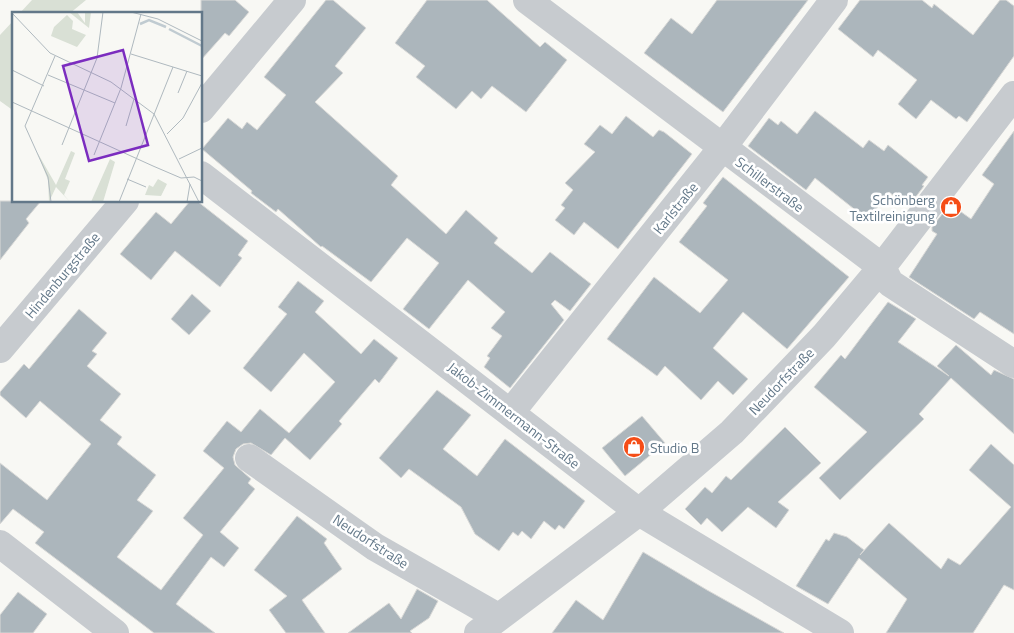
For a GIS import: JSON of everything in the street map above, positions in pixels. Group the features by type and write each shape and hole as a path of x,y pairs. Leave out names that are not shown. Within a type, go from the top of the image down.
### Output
{"street":[{"path":"202,109 292,0"},
{"name":"Schillerstraße","path":"527,0 882,267 890,283 1014,364"},
{"name":"Karlstraße","path":"511,412 722,148 834,0"},
{"name":"Neudorfstraße","path":"249,458 488,625 639,512 732,432 824,336 882,267 1014,95"},
{"name":"Jakob-Zimmermann-Straße","path":"202,176 639,512 840,633"},
{"name":"Hindenburgstraße","path":"0,349 123,202"},
{"path":"0,544 115,633"}],"shaded area":[{"path":"32,0 86,0 71,12 21,12"},
{"path":"12,22 12,110 0,101 0,35"}],"building":[{"path":"201,0 235,0 249,12 229,36 225,33 202,59"},
{"path":"326,0 333,0 366,28 335,66 343,73 315,102 398,176 391,185 446,234 466,210 498,238 494,243 532,273 550,252 591,284 570,311 555,300 551,304 564,320 510,388 484,367 490,358 487,356 502,336 491,328 505,312 468,280 429,329 403,309 439,263 407,238 371,282 321,247 278,209 276,212 251,193 252,191 202,149 228,118 242,129 247,122 257,130 286,95 264,77"},
{"path":"427,0 487,0 540,47 545,42 567,60 526,112 492,86 481,99 472,91 456,109 416,77 425,66 395,43"},
{"path":"717,0 808,0 723,112 644,53 671,18 692,34"},
{"path":"860,0 922,0 932,8 934,4 973,35 1000,0 1006,0 1014,6 1014,56 967,122 959,116 956,119 931,100 916,119 898,104 917,80 878,50 873,57 838,29"},
{"path":"815,111 863,148 869,140 884,151 888,145 928,177 922,185 924,186 908,207 889,192 868,220 815,178 806,190 748,146 769,118 778,125 781,121 797,134"},
{"path":"626,116 653,137 659,130 664,132 692,154 618,249 584,222 574,235 555,220 565,208 561,205 573,190 565,183 595,152 584,144 600,125 612,134"},
{"path":"1014,131 1014,334 980,312 974,319 909,277 937,234 932,231 932,227 950,204 971,219 994,184 982,175"},
{"path":"723,177 849,277 787,349 743,312 713,348 748,379 733,395 718,381 701,400 665,366 657,376 607,339 654,277 700,313 728,280 679,242 707,206 703,203"},
{"path":"0,201 40,202 26,219 29,223 0,260"},
{"path":"189,202 198,202 248,241 238,255 242,258 220,287 175,251 151,280 120,254 156,212 171,224"},
{"path":"298,281 324,301 315,312 361,354 374,339 398,358 379,383 375,379 339,421 342,424 310,460 285,438 271,455 251,443 243,444 236,449 233,457 235,465 251,479 248,483 255,489 220,532 239,548 224,567 211,557 176,604 215,633 154,633 35,543 44,532 13,509 0,524 0,463 47,500 91,444 40,401 26,418 0,395 0,392 24,364 29,369 79,309 107,333 92,351 97,354 87,366 121,394 100,420 122,437 117,444 156,475 137,500 153,511 117,557 161,590 203,535 183,518 224,468 203,451 227,421 241,432 260,409 289,433 335,382 304,353 271,392 243,368 287,314 278,307"},
{"path":"192,294 211,311 189,335 171,319"},
{"path":"888,302 916,319 898,342 949,376 937,366 956,345 991,375 994,370 1014,379 1014,434 951,378 919,414 924,419 840,500 819,478 867,432 814,387 841,355 845,359"},
{"path":"437,390 471,415 443,449 477,476 505,439 585,501 564,529 559,525 555,530 544,521 531,539 522,531 518,536 513,532 499,551 475,534 461,507 409,469 401,478 379,458"},
{"name":"Studio B","path":"642,416 665,443 625,476 602,448"},
{"path":"785,427 821,463 778,502 789,510 776,528 748,507 722,532 707,518 701,525 685,509 705,487 712,493 726,476 731,480"},
{"path":"991,444 1014,465 1014,590 1004,585 973,633 886,633 907,599 859,558 828,604 796,586 826,539 829,541 834,533 847,537 864,550 860,555 889,523 941,569 948,558 960,565 1011,507 969,470"},
{"path":"297,516 327,539 324,543 342,569 302,600 325,633 286,633 269,610 287,596 254,570"},
{"path":"643,552 784,633 552,633 576,600 603,620"},
{"path":"417,589 438,601 429,618 410,631 412,633 348,633 389,603 401,619"},
{"path":"18,592 47,614 33,633 0,633 0,615"}],"place":[{"name":"Schönberg Textilreinigung","path":"951,207"},
{"name":"Studio B","path":"634,447"}]}
